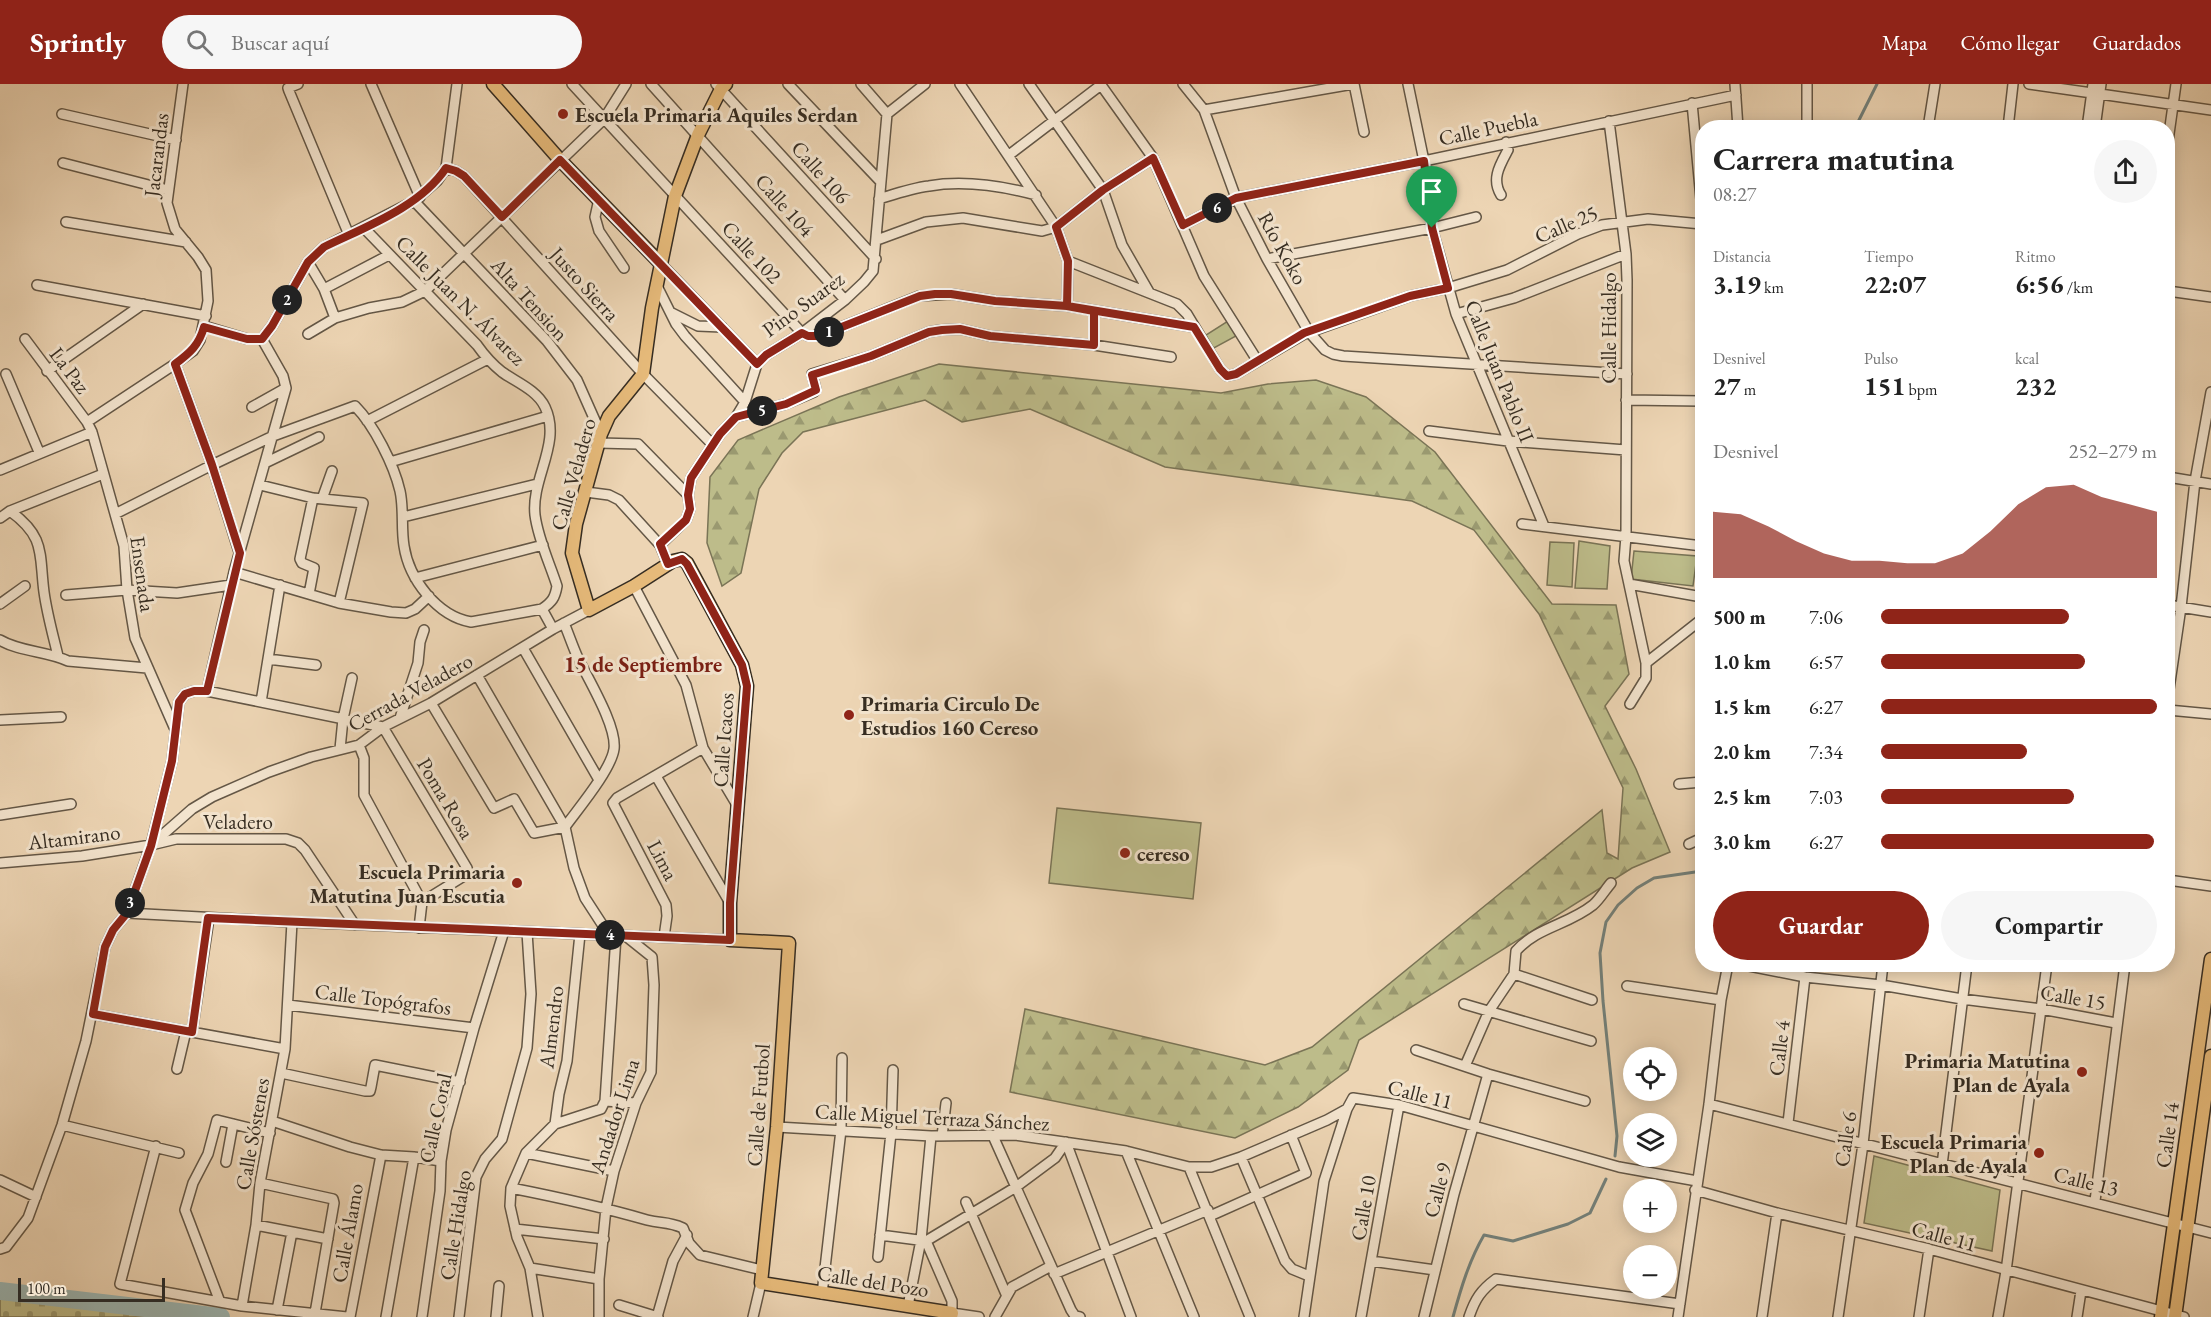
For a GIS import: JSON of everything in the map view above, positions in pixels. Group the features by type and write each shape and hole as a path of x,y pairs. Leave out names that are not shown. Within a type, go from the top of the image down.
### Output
{"main road":[{"path":"493,84 560,160 661,264"},
{"name":"Calle Veladero","path":"585,612 572,553 576,524 600,439 609,416 643,374 675,196 698,135 721,86"},
{"name":"Calle Icacos","path":"668,564 682,559 687,564 742,665 747,686 730,903 730,940"},
{"path":"585,612 634,586 668,564"},
{"name":"Calle de Futbol","path":"730,940 789,943 777,1127 761,1283"},
{"name":"Calle 14","path":"2178,1316 2205,1072 2211,959"},
{"name":"Calle 14","path":"2162,1315 2174,1223 2205,1072 2211,1056"},
{"name":"Calle del Pozo","path":"761,1283 952,1315"}],"street":[{"name":"Jacarandas","path":"87,422 193,351 204,327 208,286 206,270 198,256 175,229 167,203 183,84"},
{"path":"298,84 288,88 288,92 349,235"},
{"path":"372,84 417,199"},
{"name":"Calle 102","path":"572,84 802,333"},
{"path":"308,334 335,318 369,308 402,302 425,291 604,119 626,84"},
{"name":"Calle 104","path":"651,84 845,300"},
{"path":"788,84 880,181"},
{"path":"861,84 887,114 919,86"},
{"path":"960,84 1056,227 1068,261 1067,306"},
{"path":"1029,84 1103,190 1122,245 1149,292"},
{"name":"Río Koko","path":"1183,84 1204,110 1236,198 1267,259 1310,332 1325,350 1333,354 1627,374"},
{"path":"1204,110 1354,84 1364,132"},
{"name":"Calle Juan Pablo II","path":"1408,84 1424,161 1432,228 1448,288 1456,314 1544,526"},
{"path":"1735,84 1738,120"},
{"path":"1807,84 1808,120"},
{"path":"1929,120 1935,84"},
{"path":"2009,120 2013,84"},
{"path":"2030,84 2097,89 2173,105 2211,110"},
{"path":"2171,120 2176,84"},
{"path":"1009,155 1101,85 1153,158 1208,284 1257,360"},
{"name":"Calle 106","path":"721,86 876,259"},
{"path":"262,339 272,326 308,262 324,247 417,199 437,181 446,168 454,87"},
{"path":"2089,120 2097,89"},
{"path":"2095,120 2097,89"},
{"name":"Calle Puebla","path":"1183,225 1236,198 1736,95"},
{"path":"1692,103 1695,127"},
{"path":"62,114 176,140"},
{"name":"Pino Suarez","path":"660,544 686,520 690,509 688,495 691,478 712,444 736,417 745,402 757,364 766,355 802,333 845,300 873,271 876,259 880,181 887,114"},
{"name":"Calle Hidalgo","path":"1609,121 1626,254 1626,537 1624,561 1646,663"},
{"path":"1502,195 1496,180 1497,170 1509,150 1506,142"},
{"path":"877,240 926,222 963,218 1042,231 1056,227 1103,190 1153,158"},
{"path":"63,163 168,190"},
{"name":"Justo Sierra","path":"446,168 464,176 643,374 712,444"},
{"path":"879,199 929,186 961,184 1014,189 1036,195"},
{"name":"Alta Tension","path":"417,199 547,341 577,380 600,439"},
{"path":"599,199 595,217 599,231 624,268"},
{"path":"1267,259 1432,228 1476,217"},
{"name":"Calle 25","path":"1194,327 1220,369 1227,376 1236,374 1287,342 1310,332 1410,296 1448,288 1507,270 1578,234 1602,225 1648,219 1695,223"},
{"path":"66,222 186,242"},
{"name":"Calle Juan N. Álvarez","path":"363,228 488,359 537,396 548,416"},
{"path":"1456,314 1514,298 1626,254"},
{"path":"324,289 389,255"},
{"path":"1068,261 1177,304 1187,314 1194,327"},
{"path":"308,262 324,289 335,318"},
{"path":"661,264 757,364"},
{"path":"37,285 206,315"},
{"path":"657,286 676,324 685,336 745,402"},
{"path":"2175,292 2211,297"},
{"path":"802,333 808,336 819,336 920,296 935,294 1067,306 1194,327"},
{"path":"47,371 143,304"},
{"path":"1094,311 1094,345"},
{"path":"672,313 698,326 722,327"},
{"path":"204,327 247,339 262,339"},
{"path":"736,417 786,404 816,390 812,375 871,356 929,332 960,329 990,336 1094,345 1171,357"},
{"name":"La Paz","path":"24,339 87,422"},
{"path":"207,691 234,572 267,462 286,388 283,376 262,339"},
{"path":"367,421 488,359"},
{"path":"175,364 212,465 240,553"},
{"path":"6,374 39,452"},
{"path":"252,407 286,388"},
{"path":"2175,648 2195,482 2211,392"},
{"path":"1626,400 1695,401"},
{"path":"116,514 273,436 355,406 367,421 390,462 400,490 404,545 408,564 429,596 446,611 471,622 542,609 551,603 556,596 557,586 535,516 537,484 550,441 551,430 548,416 390,462"},
{"name":"Ensenada","path":"87,422 92,432 124,546 127,590 135,638 175,728"},
{"path":"1429,431 1508,441 1626,450"},
{"path":"0,470 92,432"},
{"path":"267,462 319,437"},
{"path":"600,439 638,444 688,495"},
{"path":"309,594 314,568 302,563 300,559 317,498 332,471"},
{"path":"0,518 10,511 103,474"},
{"path":"2175,478 2211,484"},
{"path":"260,484 317,498 363,503 339,603"},
{"path":"403,517 537,484"},
{"path":"586,492 609,495 619,500 660,544 668,564"},
{"path":"10,511 31,530 41,549 44,593 58,656"},
{"path":"1522,524 1695,545"},
{"path":"416,578 543,544"},
{"path":"234,572 339,603 406,613 415,609 429,596"},
{"path":"1629,584 1695,596"},
{"path":"66,595 127,590 177,593 231,585"},
{"path":"261,702 280,585"},
{"path":"0,604 25,586"},
{"path":"634,586 686,685 703,748 737,805"},
{"path":"2175,606 2211,612"},
{"path":"542,609 553,629"},
{"name":"Cerrada Veladero","path":"151,846 192,809 212,797 268,772 340,748 359,745 383,727 431,704 553,629 585,612"},
{"path":"431,704 494,808 514,800 534,833 565,828 599,780 614,749 613,738 602,706 577,656 565,623"},
{"path":"1630,704 1646,678 1646,663 1695,624"},
{"path":"400,718 418,663 424,630"},
{"path":"0,640 58,656 68,661 147,668"},
{"path":"523,648 599,780"},
{"path":"268,659 316,665"},
{"path":"477,675 565,828 574,868 585,898 613,935 605,1101 601,1109 555,1124 526,1153 511,1188 510,1206 515,1229 530,1268 538,1317"},
{"path":"340,748 343,719 352,678"},
{"path":"0,1249 6,1246 28,1218 62,1125 86,1041 105,947 113,930 127,913 151,846 172,761 179,702 185,694 207,691 383,727"},
{"path":"2175,711 2211,714"},
{"path":"0,720 61,717"},
{"name":"Poma Rosa","path":"383,727 467,868 468,873 422,902"},
{"path":"359,745 364,758 364,795 422,902 418,928"},
{"path":"703,748 656,776 730,903"},
{"name":"Lima","path":"656,776 617,798 613,803 666,905 667,916 659,937"},
{"path":"1679,784 1695,783"},
{"path":"0,815 71,804"},
{"name":"Veladero","path":"151,846 176,839 286,839 298,843 355,925"},
{"path":"1689,844 1695,841"},
{"name":"Altamirano","path":"0,863 82,856 151,846"},
{"path":"2175,881 2211,886"},
{"path":"1465,1066 1489,1011 1514,974 1516,951 1535,933 1559,925 1593,905 1611,883"},
{"path":"127,913 418,928 730,940"},
{"path":"177,1069 189,1032 208,918"},
{"name":"Calle Sóstenes","path":"242,1306 256,1225 260,1183 285,1049 292,922"},
{"name":"Calle Coral","path":"422,1317 440,1191 441,1161 446,1130 504,931"},
{"name":"Calle Hidalgo","path":"459,1317 476,1177 485,1159 502,1139 527,1048 531,994 527,932"},
{"name":"Almendro","path":"555,1124 567,1061 580,934"},
{"name":"Andador Lima","path":"599,1317 604,1239 614,1210 614,1171 636,1103 651,1072 652,957 631,937"},
{"path":"1678,1317 1726,972"},
{"name":"Calle 15","path":"1780,972 2041,1009 2116,1023"},
{"name":"Calle 6","path":"1838,1317 1863,1144 1882,972"},
{"path":"1942,1165 1966,972"},
{"path":"1998,1317 2046,972"},
{"path":"2095,1201 2124,972"},
{"path":"1514,974 1592,1000"},
{"name":"Calle 4","path":"1788,1123 1805,977"},
{"path":"1627,986 1721,1000"},
{"path":"1464,1004 1591,1041"},
{"name":"Calle Topógrafos","path":"288,1005 474,1028"},
{"path":"92,1016 285,1049"},
{"path":"1416,1050 1488,1074 1585,1101"},
{"path":"822,1294 840,1130 842,1058"},
{"path":"281,1073 369,1091 375,1065 460,1082"},
{"path":"878,1257 891,1133 893,1070"},
{"name":"Calle 9","path":"1424,1317 1454,1194 1488,1074"},
{"name":"Calle 11","path":"1347,1109 1353,1098 1399,1105 1619,1167 1696,1186 1777,1213 1929,1249 2162,1315 2178,1316"},
{"path":"605,1101 636,1103"},
{"path":"942,1136 946,1103"},
{"name":"Calle 13","path":"1709,1104 1942,1165 2095,1201 2211,1233"},
{"name":"Calle 10","path":"1361,1317 1399,1105"},
{"path":"1304,1317 1324,1181 1347,1109"},
{"name":"Calle Miguel Terraza Sánchez","path":"777,1127 931,1136 1015,1135 1126,1151 1190,1167 1211,1167 1241,1157 1347,1109"},
{"path":"220,1302 185,1210 193,1184 208,1154 217,1120 270,1133"},
{"path":"272,1121 381,1155 441,1161"},
{"path":"226,1162 233,1124"},
{"path":"62,1125 179,1153"},
{"path":"995,1317 1006,1293 1018,1282 1258,1195 1306,1173 1291,1135"},
{"path":"908,1306 923,1241 931,1136"},
{"path":"993,1136 1053,1270 1078,1316"},
{"path":"880,1235 923,1241 1016,1187 1055,1158 1066,1142"},
{"path":"1066,1142 1131,1317"},
{"path":"156,1146 120,1284 242,1306 348,1317"},
{"path":"1126,1151 1194,1317"},
{"path":"526,1153 614,1171"},
{"name":"Calle Álamo","path":"348,1317 381,1155"},
{"path":"386,1317 414,1157"},
{"path":"1241,1157 1285,1261 1292,1269 1309,1276"},
{"path":"1190,1167 1250,1317"},
{"path":"0,1180 36,1197"},
{"path":"260,1183 330,1197 334,1203 315,1313"},
{"path":"511,1188 614,1210 657,1223 667,1221 682,1228 689,1243 700,1255 762,1270"},
{"path":"966,1203 1006,1293"},
{"path":"1762,1317 1777,1213"},
{"path":"256,1225 328,1239"},
{"path":"515,1229 604,1239"},
{"path":"277,1310 292,1232"},
{"path":"620,1305 658,1317 673,1261 687,1235"},
{"path":"923,1241 952,1301 952,1315"},
{"path":"1919,1317 1929,1249"},
{"path":"1371,1261 1435,1270"},
{"path":"530,1268 600,1279"},
{"path":"1469,1317 1474,1300 1483,1288 1496,1279 1680,1304"},
{"path":"753,1317 761,1283"},
{"path":"496,1317 499,1286"},
{"path":"2077,1317 2081,1291"},
{"name":"Calle del Pozo","path":"952,1315 979,1317"}],"green space":[{"path":"1228,321 1236,336 1212,349 1206,335"},
{"path":"939,364 1221,393 1268,384 1316,380 1366,397 1435,452 1552,604 1616,605 1629,674 1605,706 1636,769 1670,852 1632,868 1359,1040 1348,1070 1298,1107 1235,1138 1010,1092 1025,1009 1265,1065 1312,1047 1602,810 1607,853 1618,859 1623,788 1539,614 1474,530 1412,501 1165,467 1030,409 962,422 925,400 803,432 782,453 759,489 741,573 722,586 707,543 710,477 738,440 839,397"},
{"path":"1579,541 1610,546 1607,589 1575,588"},
{"path":"1550,542 1574,543 1572,587 1547,585"},
{"path":"1634,551 1695,556 1693,586 1631,579"},
{"name":"cereso","path":"1057,808 1201,823 1193,899 1049,883"},
{"path":"1874,1156 2000,1190 1992,1251 1864,1223"},
{"path":"0,1294 188,1317 0,1317"}],"waterway":[{"path":"1859,120 1877,84"},
{"path":"1615,1156 1617,1136 1600,953 1606,922 1618,905 1637,888 1654,878 1695,872"},
{"path":"1453,1317 1462,1285 1484,1235 1513,1241 1568,1224 1590,1213 1606,1179"},
{"path":"0,1291 221,1317"}],"place":[{"name":"Escuela Primaria Aquiles Serdan","path":"563,114"},
{"name":"Primaria Circulo De Estudios 160 Cereso","path":"849,715"},
{"name":"cereso","path":"1125,853"},
{"name":"Escuela Primaria Matutina Juan Escutia","path":"517,883"},
{"name":"Primaria Matutina Plan de Ayala","path":"2082,1072"},
{"name":"Escuela Primaria Plan de Ayala","path":"2039,1153"}],"district":[{"name":"15 de Septiembre","path":"643,664"}],"route":[{"path":"1432,228 1424,161 1236,198 1183,225 1153,158 1103,190 1056,227 1068,261 1067,306 1094,311 1094,345 990,336 960,329 929,332 871,356 852,360 812,375 816,390 786,404 736,417 720,434 691,478 688,495 690,509 686,520 660,544 668,564 682,559 687,564 742,665 747,686 730,903 730,940 208,918 192,1032 93,1014 105,947 113,930 127,913 151,846 172,761 179,702 185,694 207,691 240,553 212,465 175,364 193,351 204,327 247,339 262,339 272,326 308,262 316,253 414,201 437,181 446,168 464,176 502,217 560,160 757,364 766,355 802,333 808,336 819,336 920,296 951,294 995,301 1067,306 1194,327 1220,369 1227,376 1236,374 1304,333 1410,296 1448,288 1432,228"}]}
